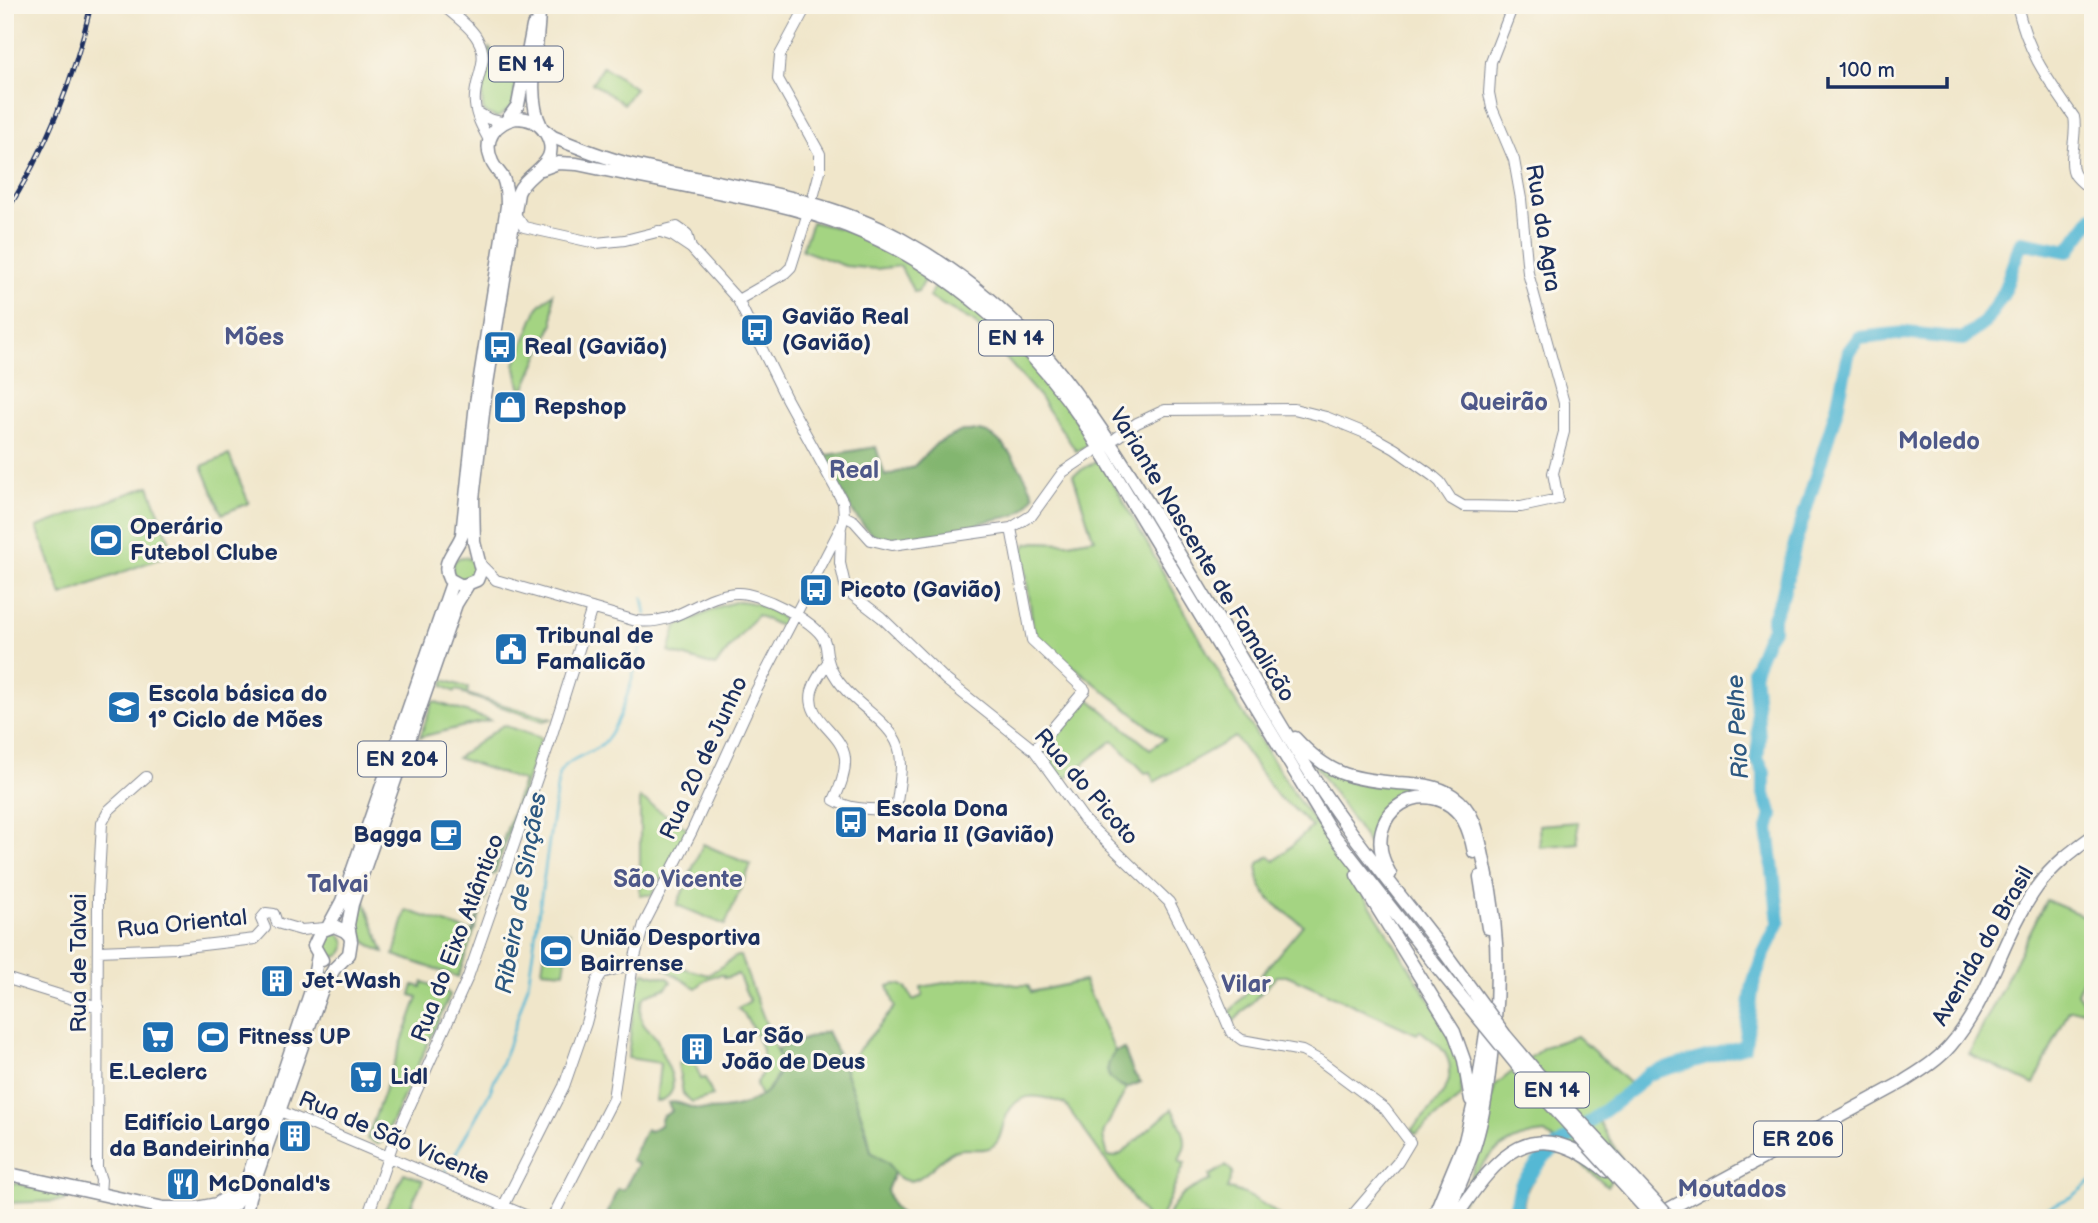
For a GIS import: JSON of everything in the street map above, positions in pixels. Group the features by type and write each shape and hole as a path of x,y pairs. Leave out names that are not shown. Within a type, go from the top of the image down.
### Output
{"main road":[{"name":"EN 14","path":"489,140 492,133 518,105 530,36 539,5"},
{"name":"EN 14","path":"498,171 514,178 537,172 549,154 548,137 534,108 533,98 539,5"},
{"name":"EN 14","path":"504,121 525,118 542,128"},
{"name":"Variante Nascente de Famalicão","path":"542,128 553,137 622,162 768,191 845,214 900,238 937,260 992,300 1039,346 1091,413 1350,832 1505,1035 1556,1095 1670,1218"},
{"path":"489,140 489,157 498,171"},
{"name":"Variante Nascente de Famalicão","path":"537,172 558,163 577,164 753,199 814,215 856,230 931,269 982,307 1019,341 1045,370 1083,421 1330,830 1540,1093 1653,1218"},
{"name":"EN 204","path":"246,1180 311,991 317,935 326,928 342,901 452,583 445,569 463,530 476,403 507,206 507,193 498,171"},
{"path":"480,562 474,536 473,499 485,396 514,213 520,188 537,172"},
{"path":"453,554 458,551 470,552 480,562"},
{"name":"EN 204","path":"245,1218 249,1197 321,992 334,969 351,948 349,935 352,904 456,604 480,576 480,562"},
{"path":"452,583 470,585"},
{"path":"1278,719 1316,760 1327,767 1352,777 1433,787 1457,798 1476,825 1497,932 1498,993 1462,1167 1433,1218"},
{"path":"1414,913 1383,862 1380,836 1387,816 1395,808 1406,801 1430,798 1449,806 1467,827 1476,861 1489,939 1488,1046 1482,1116 1445,1218"},
{"path":"1330,830 1454,1032 1466,1071 1472,1115"},
{"name":"Avenida do Brasil","path":"1653,1218 1903,1082 1940,1055 1964,1028 2038,886 2061,860 2093,836"},
{"path":"326,928 340,928 349,935"},
{"path":"317,954 327,962 342,961"},
{"path":"1455,1218 1481,1179 1499,1160 1526,1145 1548,1142 1572,1148 1594,1161 1622,1185"},
{"path":"5,1173 164,1208 196,1208 217,1204 227,1199 246,1180"},
{"path":"216,1217 240,1198 246,1180"},
{"path":"164,1208 183,1218"},
{"path":"196,1208 216,1217 233,1218"}],"street":[{"path":"443,5 480,41 484,61 475,95 476,111 489,140"},
{"path":"807,5 780,55 778,79 785,96 820,154 820,171 814,194"},
{"name":"Rua da Agra","path":"1116,438 1137,423 1166,410 1294,409 1326,417 1370,435 1395,449 1433,476 1451,499 1463,506 1521,507 1558,499 1553,473 1564,432 1564,403 1528,273 1521,199 1514,160 1492,108 1489,93 1491,62 1512,8 1459,5"},
{"path":"2017,5 2022,29 2035,59 2074,117 2075,174 2093,192"},
{"path":"476,111 489,119 504,121"},
{"path":"514,213 523,227 596,243 625,240 658,231 685,232 691,248 738,300 786,398 843,502 843,522 854,521 871,540 892,545 1011,528 1032,515 1063,472 1093,452"},
{"path":"738,300 791,267 806,219"},
{"path":"511,236 523,227"},
{"name":"Rua 20 de Junho","path":"552,1218 613,1099 633,964 644,924 692,831 744,717 843,522"},
{"name":"Rua do Picoto","path":"843,522 840,563 845,585 850,593 881,617 945,678 1034,750 1086,822 1156,887 1169,902 1211,984 1231,1032 1242,1040 1301,1051 1319,1060 1385,1109 1410,1142 1398,1162 1350,1218"},
{"path":"1011,528 1031,639 1085,690 1034,750"},
{"name":"Rua do Picoto","path":"830,549 840,563"},
{"path":"480,562 496,580"},
{"path":"470,585 496,580 636,621 672,618 718,597 737,593 761,598 795,615 822,635 828,662 842,686 897,741 900,757 896,810 856,808 834,800 842,783 845,758 838,741 814,712 811,697 828,662"},
{"name":"Rua do Eixo Atlântico","path":"367,1218 388,1157 466,983 547,749 592,608"},
{"name":"Rua de Talvai","path":"95,1193 101,1180 97,1168 98,951 102,823 109,810 146,776"},
{"name":"Rua Oriental","path":"98,951 177,948 256,939 265,928 261,919 266,913 275,916 277,923 301,930"},
{"path":"317,954 301,930 326,928"},
{"path":"504,1205 564,1086 597,981 602,973 633,964"},
{"path":"5,978 98,1007"},
{"name":"Rua de São Vicente","path":"280,1111 532,1218"}],"green space":[{"path":"489,48 499,56 503,50 519,61 513,106 497,118 484,112 482,105"},
{"path":"603,66 635,88 624,104 592,83"},
{"path":"812,222 861,236 930,273 918,291 914,292 900,266 876,269 845,266 802,250"},
{"path":"939,280 993,322 1055,388 1091,444 1076,451 1039,396 974,322 929,297"},
{"path":"553,293 553,324 522,395 515,364 538,307"},
{"path":"962,431 992,435 1020,468 1034,495 1020,513 988,521 967,529 966,532 886,540 870,533 854,514 822,456 876,447 885,476 913,467 937,443"},
{"path":"229,455 249,503 222,514 202,466"},
{"path":"1100,459 1232,696 1299,801 1332,845 1450,1032 1460,1060 1462,1096 1416,1134 1411,1130 1436,1103 1448,1082 1450,1071 1448,1059 1441,1048 1420,1030 1417,1034 1289,976 1277,976 1233,1022 1230,1012 1303,925 1265,893 1258,875 1258,864 1269,856 1275,861 1312,827 1279,798 1235,737 1154,782 1150,772 1145,773 1113,740 1062,781 1043,753 1088,698 1150,749 1165,739 1034,635 1023,551 1027,544 1036,542 1068,543 1095,538 1073,475"},
{"name":"Operário Futebol Clube","path":"149,486 174,553 62,595 37,527"},
{"path":"463,557 471,560 474,568 471,576 463,579 455,576 452,568 455,560"},
{"path":"739,601 775,613 784,621 782,627 757,615 715,666 669,652 676,627 721,606"},
{"path":"444,680 468,688 467,694 551,719 543,721 463,694 464,692 455,692 443,686"},
{"path":"433,701 490,720 420,737"},
{"path":"503,725 541,738 495,873 491,876 523,781 457,758"},
{"path":"1312,761 1432,791 1405,797 1383,813 1375,834 1376,854"},
{"path":"640,798 688,829 652,895 640,895"},
{"path":"1577,822 1579,843 1540,847 1539,825"},
{"path":"703,844 751,865 725,925 677,905"},
{"path":"486,891 487,895 458,977 394,955 406,910 472,932"},
{"path":"364,900 384,952 368,943 360,932"},
{"path":"2046,900 2093,920 2093,955 2077,993 2085,1005 2082,1010 2069,1010 2034,1085 1969,1054"},
{"name":"União Desportiva Bairrense","path":"548,929 570,932 564,972 542,970"},
{"path":"333,933 342,936 345,945 342,954 333,957 324,954 321,945 324,936"},
{"path":"740,956 779,1058 777,1075 761,1097 756,1084 763,1070 762,1049 756,1034 738,1008 750,1001 738,974 725,978 723,975 715,976 696,988 658,965 658,961 708,975"},
{"path":"644,973 668,978 671,982 666,988 646,995 641,1008 642,1021 657,1040 673,1084 669,1095 656,1102 660,1063 628,1058 635,989"},
{"path":"979,977 1028,985 1031,992 1084,981 1115,1051 1107,1070 1116,1084 1127,1088 1104,1131 1108,1156 1121,1154 1172,1109 1183,1130 1185,1144 1179,1162 1185,1163 1161,1218 1147,1218 1065,1104 1045,1098 1028,1097 1014,1104 993,1146 949,1153 927,1173 911,1181 893,1172 889,1164 871,1152 867,1131 844,1067 895,1007 888,986 904,986 913,1000 923,996 921,987"},
{"path":"423,982 445,990 450,995 383,1141 378,1144 367,1139 418,997 411,995 414,985 421,987"},
{"path":"827,1031 853,1090 871,1152 889,1164 894,1173 887,1190 892,1205 904,1218 606,1218 617,1189 624,1189 638,1164 631,1160 646,1129 650,1131 660,1125 662,1117 672,1111 668,1103 711,1110 747,1104 774,1082 780,1069 777,1049"},
{"path":"1577,1036 1637,1090 1598,1120 1622,1160 1607,1186 1545,1133 1523,1137 1495,1152 1480,1168 1474,1178 1477,1180 1461,1203 1478,1156 1495,1085 1544,1047"},
{"path":"1124,1049 1134,1074 1141,1082 1127,1088 1114,1082 1107,1069 1115,1051"},
{"path":"693,1059 701,1079 705,1078 713,1096 692,1102 683,1094 678,1064"},
{"path":"1560,1146 1528,1187 1523,1206 1524,1218 1509,1218 1517,1191 1531,1164 1544,1152"},
{"path":"1226,1166 1233,1172 1227,1189 1241,1192 1282,1218 1167,1218 1179,1199 1190,1190 1211,1180 1209,1176"},
{"path":"404,1173 423,1180 411,1205 441,1218 379,1218"},
{"path":"5,1181 67,1195 65,1201 5,1203"}],"waterway":[{"name":"Rio Pelhe","path":"1513,1218 1521,1185 1543,1158 1648,1074 1745,1046 1753,984 1779,922 1768,829 1772,815 1764,795 1764,772 1757,759 1759,739 1754,670 1773,629 1773,617 1783,594 1795,544 1837,408 1849,351 1859,338 1906,333 1963,339 1985,322 2003,294 2021,242 2068,251 2093,217"},
{"name":"Ribeira de Sinçães","path":"643,598 646,615"},
{"name":"Ribeira de Sinçães","path":"444,1174 489,1094 528,985 559,773 608,738 628,694 644,633"},
{"path":"2026,1218 2073,1196 2093,1180"}],"railway":[{"path":"5,214 33,165 57,113 76,60 91,5"}],"place":[{"name":"Gavião Real (Gavião)","path":"757,330"},
{"name":"Real (Gavião)","path":"500,347"},
{"name":"Repshop","path":"510,407"},
{"name":"Operário Futebol Clube","path":"106,540"},
{"name":"Picoto (Gavião)","path":"816,590"},
{"name":"Tribunal de Famalicão","path":"511,649"},
{"name":"Escola básica do 1º Ciclo de Mões","path":"124,707"},
{"name":"Escola Dona Maria II (Gavião)","path":"851,822"},
{"name":"Bagga","path":"446,835"},
{"name":"União Desportiva Bairrense","path":"556,951"},
{"name":"Jet-Wash","path":"277,981"},
{"name":"E.Leclerc","path":"158,1037"},
{"name":"Fitness UP","path":"213,1037"},
{"name":"Lar São João de Deus","path":"697,1049"},
{"name":"Lidl","path":"366,1077"},
{"name":"Edifício Largo da Bandeirinha","path":"295,1136"},
{"name":"McDonald's","path":"183,1184"}],"district":[{"name":"Mões","path":"254,337"},
{"name":"Queirão","path":"1504,402"},
{"name":"Moledo","path":"1939,441"},
{"name":"Real","path":"854,470"},
{"name":"São Vicente","path":"678,879"},
{"name":"Talvai","path":"338,884"},
{"name":"Vilar","path":"1246,984"},
{"name":"Moutados","path":"1732,1189"}]}
